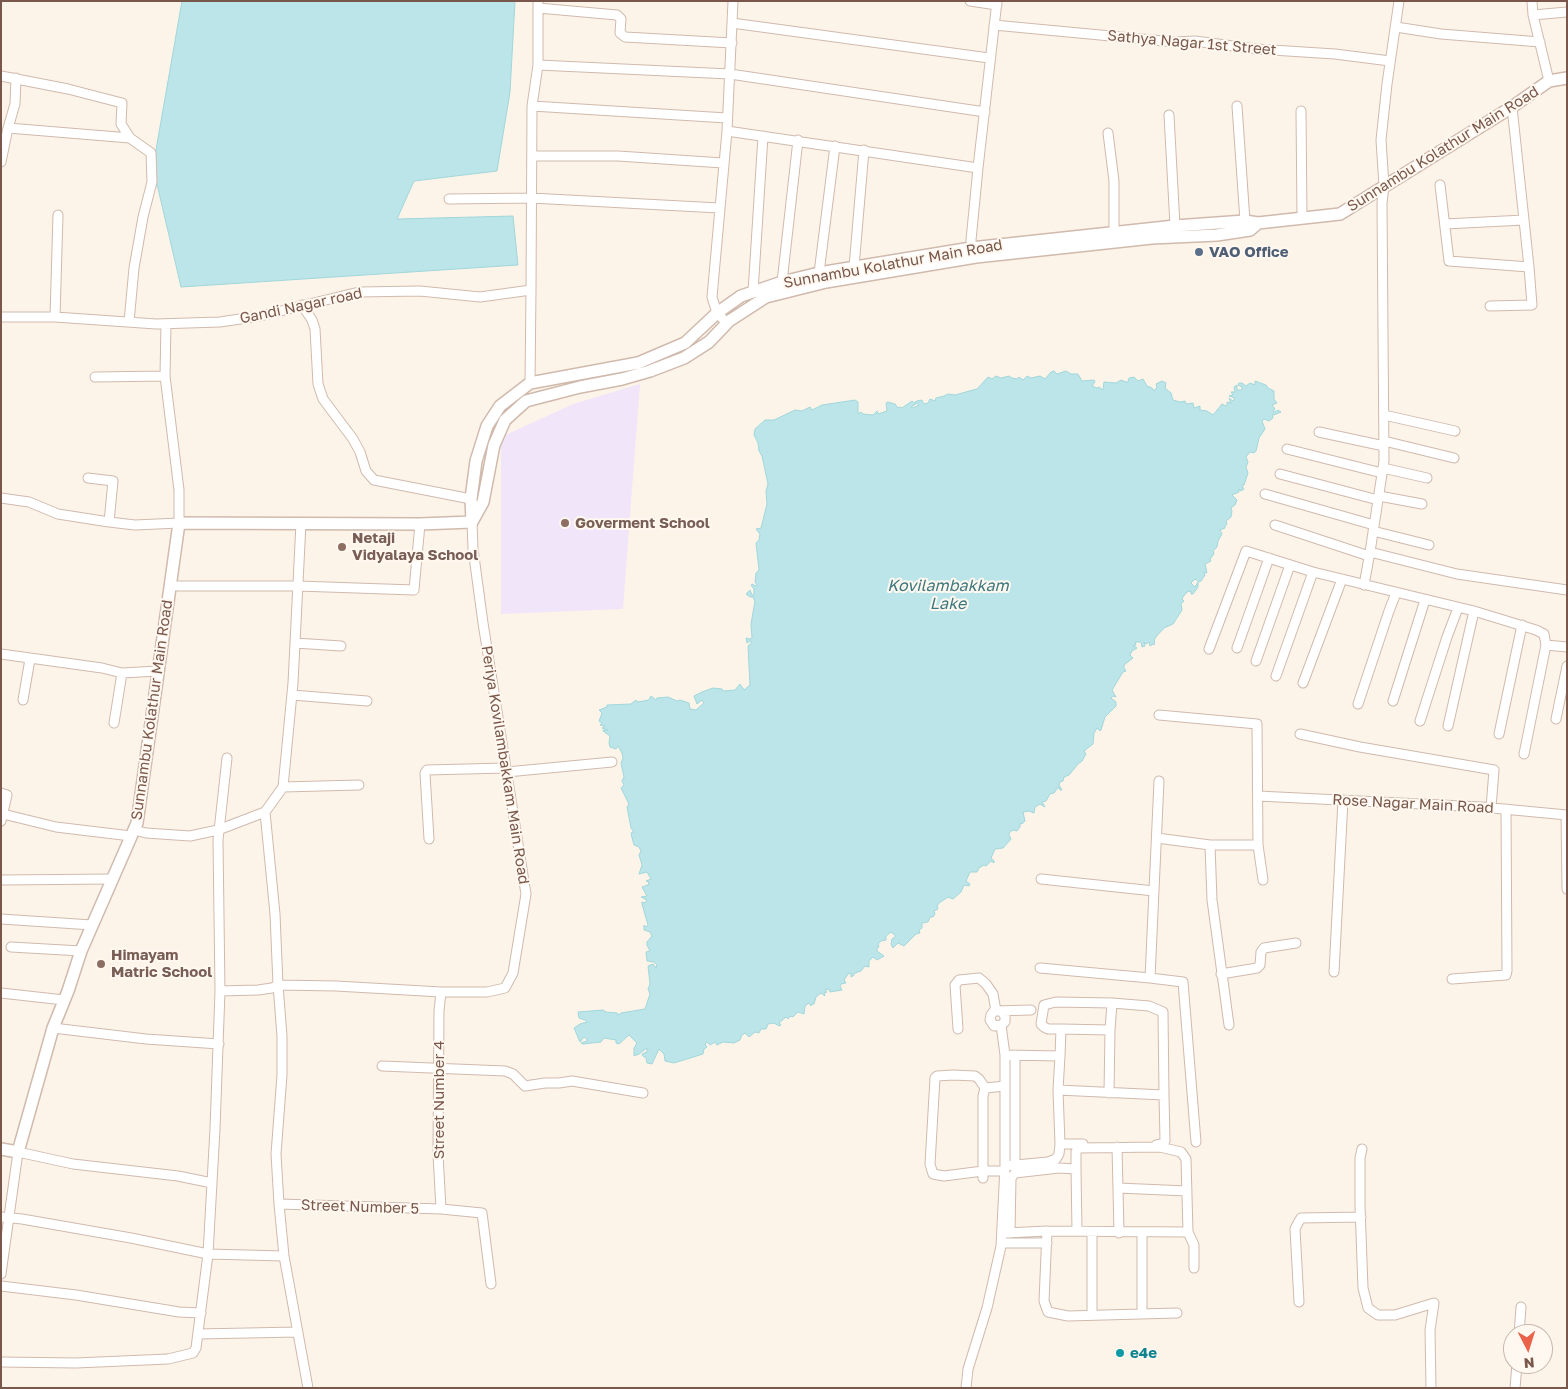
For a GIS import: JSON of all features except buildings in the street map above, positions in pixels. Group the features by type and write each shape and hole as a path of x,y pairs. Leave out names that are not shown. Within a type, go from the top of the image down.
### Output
{"street":[{"path":"727,323 717,313 712,297 727,131 733,1"},
{"path":"970,1 997,3 989,58 971,252"},
{"path":"1364,585 1383,470 1382,212 1384,186 1381,140 1398,1"},
{"path":"1532,1 1533,15 1549,81"},
{"path":"530,383 532,106 538,64 538,5 617,15 620,19 620,34 622,36 732,43"},
{"path":"1533,15 1567,12"},
{"path":"732,23 989,58"},
{"name":"Sathya Nagar 1st Street","path":"994,25 1174,42 1196,41 1256,49 1335,54 1390,61"},
{"path":"1396,27 1441,34 1540,42"},
{"path":"538,64 730,74 985,112"},
{"path":"1,76 68,89 122,103 121,124 130,138 151,153 152,182 143,217 134,268 129,322"},
{"path":"1,162 2,150 15,104 16,78"},
{"name":"Sunnambu Kolathur Main Road","path":"1062,242 1114,232 1245,221 1258,223 1340,214 1512,107 1549,81 1567,78"},
{"path":"532,106 727,118"},
{"path":"1237,106 1245,221"},
{"path":"1490,306 1532,306 1512,107"},
{"path":"1302,111 1302,218"},
{"path":"1170,115 1175,226"},
{"path":"8,128 130,138"},
{"path":"727,131 978,168"},
{"path":"1108,133 1114,181 1114,232"},
{"path":"752,292 763,136"},
{"path":"782,282 798,140"},
{"path":"819,274 835,146"},
{"path":"854,268 864,150"},
{"path":"532,156 618,156 723,163"},
{"path":"1440,185 1449,260 1529,267"},
{"path":"449,199 532,198 719,208"},
{"path":"55,317 58,215"},
{"path":"1446,224 1524,220"},
{"name":"Sunnambu Kolathur Main Road","path":"472,522 471,500 476,461 487,426 500,406 530,383 638,363 685,343 717,313 741,296 782,282 854,268 1062,242 1217,235 1250,230 1258,223"},
{"name":"Sunnambu Kolathur Main Road","path":"472,522 483,502 494,445 505,420 526,401 632,376 684,358 709,342 727,323 766,297 826,282 971,252"},
{"name":"Gandi Nagar road","path":"1,317 55,317 156,324 220,322 260,316 359,292 420,291 480,297 531,290"},
{"path":"302,305 315,328 318,384 323,399 353,439 360,452 366,471 370,476 374,480 471,500"},
{"path":"166,324 165,376 179,490 180,523"},
{"path":"95,377 165,376"},
{"path":"1384,415 1455,431"},
{"path":"1319,432 1454,458"},
{"path":"1287,449 1426,478"},
{"path":"1280,474 1378,498 1422,504"},
{"path":"88,478 113,481 109,522"},
{"path":"1265,494 1429,545"},
{"path":"1,498 29,502 58,514 135,524 420,524 472,522"},
{"name":"Periya Kovilambakkam Main Road","path":"220,991 258,990 278,985 441,992 487,992 505,988 513,973 526,894 483,623 473,549 472,522"},
{"name":"Sunnambu Kolathur Main Road","path":"18,1152 53,1028 81,951 137,823 180,523"},
{"path":"1,793 7,795 2,817 56,827 132,833 190,836 218,830 266,812 284,787 292,695 301,523"},
{"path":"170,586 298,586 414,590 420,524"},
{"path":"1275,525 1370,554 1457,574 1567,590"},
{"path":"1209,649 1246,551 1313,572 1474,611 1522,625 1544,634 1546,645 1524,754"},
{"path":"1237,648 1269,558"},
{"path":"1256,661 1290,565"},
{"path":"1276,676 1313,572"},
{"path":"1303,684 1342,579"},
{"path":"1358,704 1396,593"},
{"path":"1393,701 1425,600"},
{"path":"1420,721 1458,608"},
{"path":"1448,726 1474,611"},
{"path":"1499,734 1522,625"},
{"path":"295,644 341,646"},
{"path":"1546,645 1567,648"},
{"path":"1,654 102,668 122,673 158,671"},
{"path":"23,700 30,659"},
{"path":"1556,719 1567,666"},
{"path":"114,723 122,673"},
{"path":"292,695 367,701"},
{"path":"1159,715 1256,724 1258,845 1263,880"},
{"path":"1300,734 1360,747 1494,770 1491,808"},
{"path":"1,1362 168,1359 193,1353 196,1348 208,1254 212,1183 220,991 218,830 227,758"},
{"path":"429,839 425,773 427,770 506,770 612,762"},
{"path":"1150,978 1159,781"},
{"path":"284,787 360,785"},
{"name":"Rose Nagar Main Road","path":"1258,796 1491,808 1566,815"},
{"path":"1334,972 1343,800"},
{"path":"1452,979 1506,975 1506,809"},
{"path":"266,812 275,914 282,1036 282,1075 276,1154 279,1204 284,1256 308,1388"},
{"path":"1566,815 1567,889"},
{"path":"1157,838 1210,845 1258,845"},
{"path":"1210,845 1212,900 1229,1025"},
{"path":"1,880 112,879"},
{"path":"1041,879 1154,891"},
{"path":"1,919 92,925"},
{"path":"1221,974 1257,968 1260,965 1261,952 1264,948 1296,943"},
{"path":"11,947 81,951"},
{"path":"1040,968 1183,982 1196,1142"},
{"path":"958,1029 955,985 959,980 979,978 993,994 999,1012 1006,1019 1002,1025 1010,1055 1015,1165"},
{"name":"Street Number 4","path":"440,1209 438,1154 439,1011 441,992"},
{"path":"1,994 64,1000"},
{"path":"1060,1144 1164,1143 1163,1012 1149,1006 1112,1003 1056,1002 1044,1005 1042,1024 1048,1029 1110,1030"},
{"path":"1109,1093 1112,1003"},
{"path":"1002,1025 994,1026 991,1022 991,1015 1010,1010 1032,1010"},
{"path":"53,1028 146,1039 218,1044"},
{"path":"983,1174 983,1096 985,1088 975,1076 953,1075 937,1076 934,1078 930,1164 933,1174 944,1176 983,1174 1015,1165 1048,1162 1056,1159 1059,1154 1060,1144 1058,1090 1060,1029"},
{"path":"1010,1055 1060,1056"},
{"path":"1005,1233 1005,1086 1010,1055"},
{"path":"382,1066 505,1071 513,1074 525,1086 572,1081 643,1093"},
{"path":"985,1088 1005,1086"},
{"path":"1058,1090 1164,1095"},
{"path":"1117,1147 1119,1233"},
{"path":"1077,1231 1076,1152 1078,1148 1160,1147 1181,1152 1186,1159 1188,1232 1194,1245 1194,1268"},
{"path":"1362,1148 1360,1158 1363,1288 1368,1308 1378,1315 1395,1315 1434,1303 1430,1330 1430,1388"},
{"path":"1,1149 73,1164 178,1176 212,1183"},
{"path":"1,1274 6,1218 18,1152"},
{"path":"966,1388 968,1369 1005,1233 1014,1173 1076,1168"},
{"path":"1118,1188 1187,1191"},
{"name":"Street Number 5","path":"279,1204 440,1209 482,1213 491,1284"},
{"path":"1299,1302 1295,1228 1301,1218 1361,1217"},
{"path":"6,1218 131,1238 208,1254 284,1256"},
{"path":"1005,1233 1047,1231 1188,1232"},
{"path":"1047,1231 1044,1301 1048,1312 1068,1316 1177,1313"},
{"path":"1092,1232 1092,1315"},
{"path":"1142,1232 1142,1314"},
{"path":"1001,1243 1046,1243"},
{"path":"1,1286 76,1295 179,1312 201,1313"},
{"path":"1520,1324 1521,1307"},
{"path":"198,1334 298,1332"},
{"path":"1515,1388 1516,1374"}],"shaded area":[{"name":"Goverment School","path":"640,384 623,609 501,614 501,437 573,404"}],"water":[{"path":"182,1 515,1 510,92 497,171 414,181 397,219 513,216 518,265 181,287 153,167"},
{"name":"Kovilambakkam Lake","path":"1054,371 1057,374 1066,371 1071,374 1078,374 1082,381 1094,380 1095,382 1092,386 1103,390 1104,382 1116,383 1121,380 1128,382 1129,378 1134,377 1138,381 1143,379 1147,386 1154,391 1157,387 1156,384 1162,381 1166,383 1165,388 1171,393 1173,400 1185,401 1186,404 1193,403 1194,408 1200,406 1200,410 1207,411 1213,415 1222,404 1226,406 1227,402 1231,403 1229,398 1233,401 1235,398 1229,396 1233,395 1231,392 1235,392 1234,387 1237,385 1237,390 1242,390 1242,387 1238,385 1239,383 1246,386 1250,383 1255,385 1255,381 1266,385 1274,391 1274,399 1277,403 1272,405 1275,409 1273,411 1278,410 1281,412 1272,414 1273,418 1269,421 1264,419 1262,421 1265,429 1259,438 1256,451 1254,453 1250,452 1246,457 1248,473 1242,486 1244,489 1241,491 1239,489 1239,492 1232,495 1237,500 1231,508 1231,517 1226,521 1225,528 1220,530 1222,534 1217,547 1213,551 1214,554 1210,559 1211,561 1205,564 1207,573 1204,572 1205,575 1201,581 1199,582 1195,579 1191,583 1195,587 1198,582 1198,587 1193,594 1191,594 1191,591 1187,592 1183,597 1182,610 1173,624 1164,628 1155,638 1154,645 1150,646 1149,642 1146,644 1144,642 1145,646 1142,647 1141,642 1135,642 1136,645 1133,646 1137,648 1130,655 1133,658 1124,665 1126,671 1123,672 1112,690 1116,697 1113,696 1111,698 1116,702 1116,706 1105,717 1101,730 1097,728 1094,733 1093,744 1084,751 1086,754 1082,761 1060,782 1059,785 1062,790 1058,787 1054,793 1050,794 1046,801 1042,802 1045,807 1040,804 1035,807 1034,813 1029,811 1023,812 1025,821 1022,824 1020,823 1017,831 1013,830 1009,833 1011,839 1003,848 995,849 991,858 994,863 991,861 986,866 984,865 979,868 977,872 970,872 966,881 970,884 969,886 964,885 961,892 953,899 948,897 939,903 933,917 930,917 928,922 922,923 922,928 919,930 920,933 916,934 904,946 898,943 893,948 891,944 892,939 896,936 891,932 886,936 886,940 878,944 877,951 884,956 877,960 873,957 869,961 869,967 865,966 851,977 851,973 848,974 844,980 846,983 840,986 842,990 830,992 829,989 825,990 827,992 824,993 825,996 821,993 816,997 814,1004 811,1006 809,1003 805,1006 804,1014 798,1012 793,1017 790,1016 788,1019 786,1017 779,1023 781,1025 779,1026 774,1023 768,1024 766,1029 761,1029 759,1033 755,1032 749,1037 745,1033 740,1040 734,1043 723,1042 717,1045 715,1042 710,1045 707,1042 705,1044 707,1047 704,1049 703,1054 674,1063 665,1061 664,1054 659,1049 652,1064 647,1063 646,1058 642,1054 647,1052 647,1048 634,1056 634,1048 637,1043 629,1035 619,1044 616,1043 616,1040 604,1038 601,1042 581,1043 587,1041 587,1039 584,1037 580,1042 574,1028 587,1022 579,1018 578,1012 603,1010 617,1013 618,1015 645,1009 650,994 648,989 650,984 648,966 653,964 656,968 657,965 654,962 647,961 646,952 650,951 647,942 652,936 650,932 644,930 644,925 646,927 648,925 642,902 645,903 647,900 641,897 647,896 642,887 648,885 649,882 646,881 651,879 647,872 639,874 642,865 639,855 641,851 639,847 634,845 631,834 634,832 631,828 627,807 629,804 621,788 624,785 622,781 624,777 621,763 622,753 618,746 616,749 610,747 610,736 603,731 608,730 602,728 605,726 600,725 602,723 599,721 602,713 599,710 607,707 607,705 631,704 636,700 638,702 649,700 651,696 656,700 657,698 668,697 677,701 680,700 689,703 690,709 696,710 704,703 702,700 697,704 694,696 702,692 713,688 722,689 723,691 735,690 740,684 744,690 750,685 748,646 752,642 747,643 746,638 752,638 751,624 755,601 753,597 746,594 750,590 752,595 754,595 754,589 751,585 757,585 755,582 756,573 759,570 756,543 759,540 760,534 756,529 761,528 767,504 766,491 768,484 762,456 754,435 755,429 765,420 774,420 795,410 802,411 810,407 812,410 822,405 855,400 858,402 858,414 861,412 873,415 877,411 878,414 887,411 886,403 888,402 895,404 898,408 902,408 912,401 916,404 911,407 913,408 919,405 915,402 917,401 922,400 925,404 930,399 935,401 936,398 948,394 955,395 977,389 988,377 992,379 996,376 1001,378 1009,376 1017,379 1019,377 1023,380 1027,376 1031,378 1040,376 1045,379"}],"place":[{"name":"VAO Office","path":"1199,252"},
{"name":"Goverment School","path":"565,523"},
{"name":"Netaji Vidyalaya School","path":"342,547"},
{"name":"Himayam Matric School","path":"101,964"},
{"name":"e4e","path":"1120,1353"}]}
